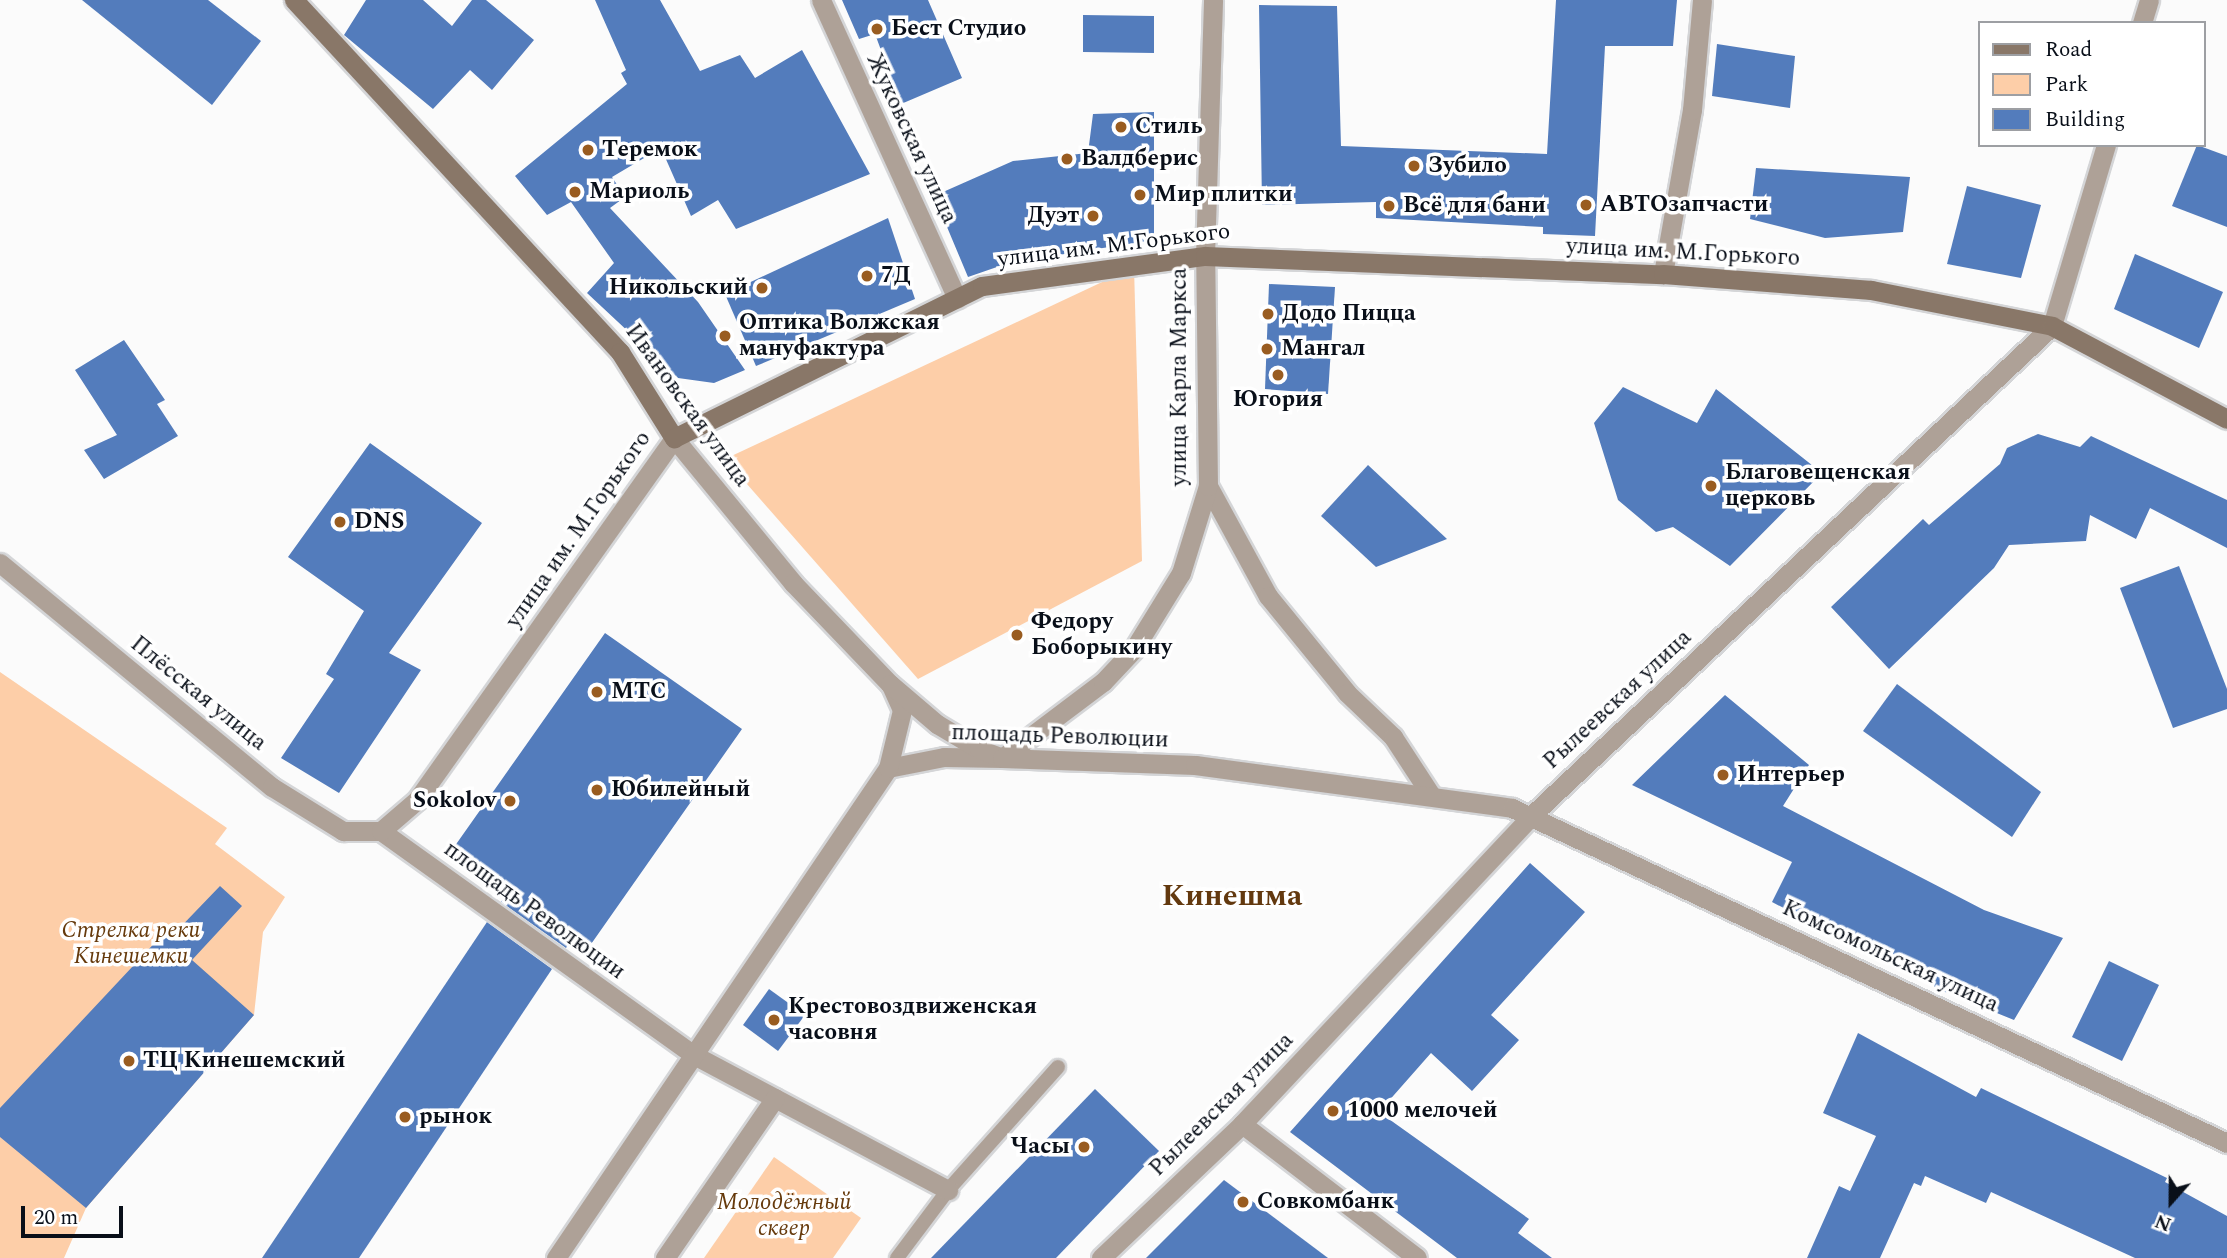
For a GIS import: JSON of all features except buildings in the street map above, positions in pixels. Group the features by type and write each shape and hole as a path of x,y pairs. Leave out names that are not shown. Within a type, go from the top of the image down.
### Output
{"main road":[{"name":"Ивановская улица","path":"294,0 620,352 674,438"},
{"name":"улица им. М.Горького","path":"674,438 982,286 1205,256 1663,274 1871,290 2052,326 2227,419"}],"street":[{"name":"Жуковская улица","path":"821,0 957,298"},
{"name":"улица Карла Маркса","path":"1002,758 1068,711 1134,649 1181,573 1208,486 1205,256 1213,0"},
{"path":"1663,274 1692,110 1702,0"},
{"path":"2143,21 2149,0"},
{"path":"2052,326 2105,147"},
{"name":"Рылеевская улица","path":"1101,1258 1242,1124 1532,815 2052,326"},
{"name":"Ивановская улица","path":"674,438 793,583 890,684 947,731 1002,758"},
{"name":"улица им. М.Горького","path":"380,831 417,800 674,438"},
{"path":"1208,486 1268,596 1339,684 1393,737 1431,795"},
{"name":"Плёсская улица","path":"0,563 272,787 342,831 380,831"},
{"path":"556,1258 888,768 902,710 890,684"},
{"name":"площадь Революции","path":"888,768 944,757 1195,765 1431,795 1532,815"},
{"name":"Комсомольская улица","path":"1532,815 2227,1143"},
{"name":"площадь Революции","path":"380,831 694,1055 948,1190"},
{"path":"665,1258 775,1098"},
{"path":"1242,1124 1417,1258"}],"lane":[{"path":"897,1258 948,1190 1058,1067"}],"green space":[{"path":"1134,267 1142,561 918,679 725,459"},
{"name":"Стрелка реки Кинешемки","path":"0,672 227,828 215,844 285,897 263,932 254,1015 86,1208 64,1258 0,1258"},
{"name":"Молодёжный сквер","path":"774,1157 861,1218 833,1258 704,1258"}],"place":[{"name":"Бест Студио","path":"877,29"},
{"name":"Стиль","path":"1121,127"},
{"name":"Теремок","path":"588,150"},
{"name":"Валдберис","path":"1067,159"},
{"name":"Зубило","path":"1414,166"},
{"name":"Мариоль","path":"575,192"},
{"name":"Мир плитки","path":"1140,195"},
{"name":"АВТОзапчасти","path":"1586,205"},
{"name":"Всё для бани","path":"1389,206"},
{"name":"Дуэт","path":"1093,216"},
{"name":"7Д","path":"867,276"},
{"name":"Никольский","path":"762,288"},
{"name":"Додо Пицца","path":"1268,314"},
{"name":"Оптика Волжская мануфактура","path":"725,336"},
{"name":"Мангал","path":"1267,349"},
{"name":"Югория","path":"1278,375"},
{"name":"Благовещенская церковь","path":"1711,486"},
{"name":"DNS","path":"340,522"},
{"name":"Федору Боборыкину","path":"1017,635"},
{"name":"МТС","path":"597,692"},
{"name":"Интерьер","path":"1723,775"},
{"name":"Юбилейный","path":"597,790"},
{"name":"Sokolov","path":"510,801"},
{"name":"Крестовоздвиженская часовня","path":"774,1020"},
{"name":"ТЦ Кинешемский","path":"129,1061"},
{"name":"1000 мелочей","path":"1333,1111"},
{"name":"рынок","path":"405,1117"},
{"name":"Часы","path":"1084,1147"},
{"name":"Совкомбанк","path":"1243,1202"}],"district":[{"name":"Кинешма","path":"1232,896"}]}
